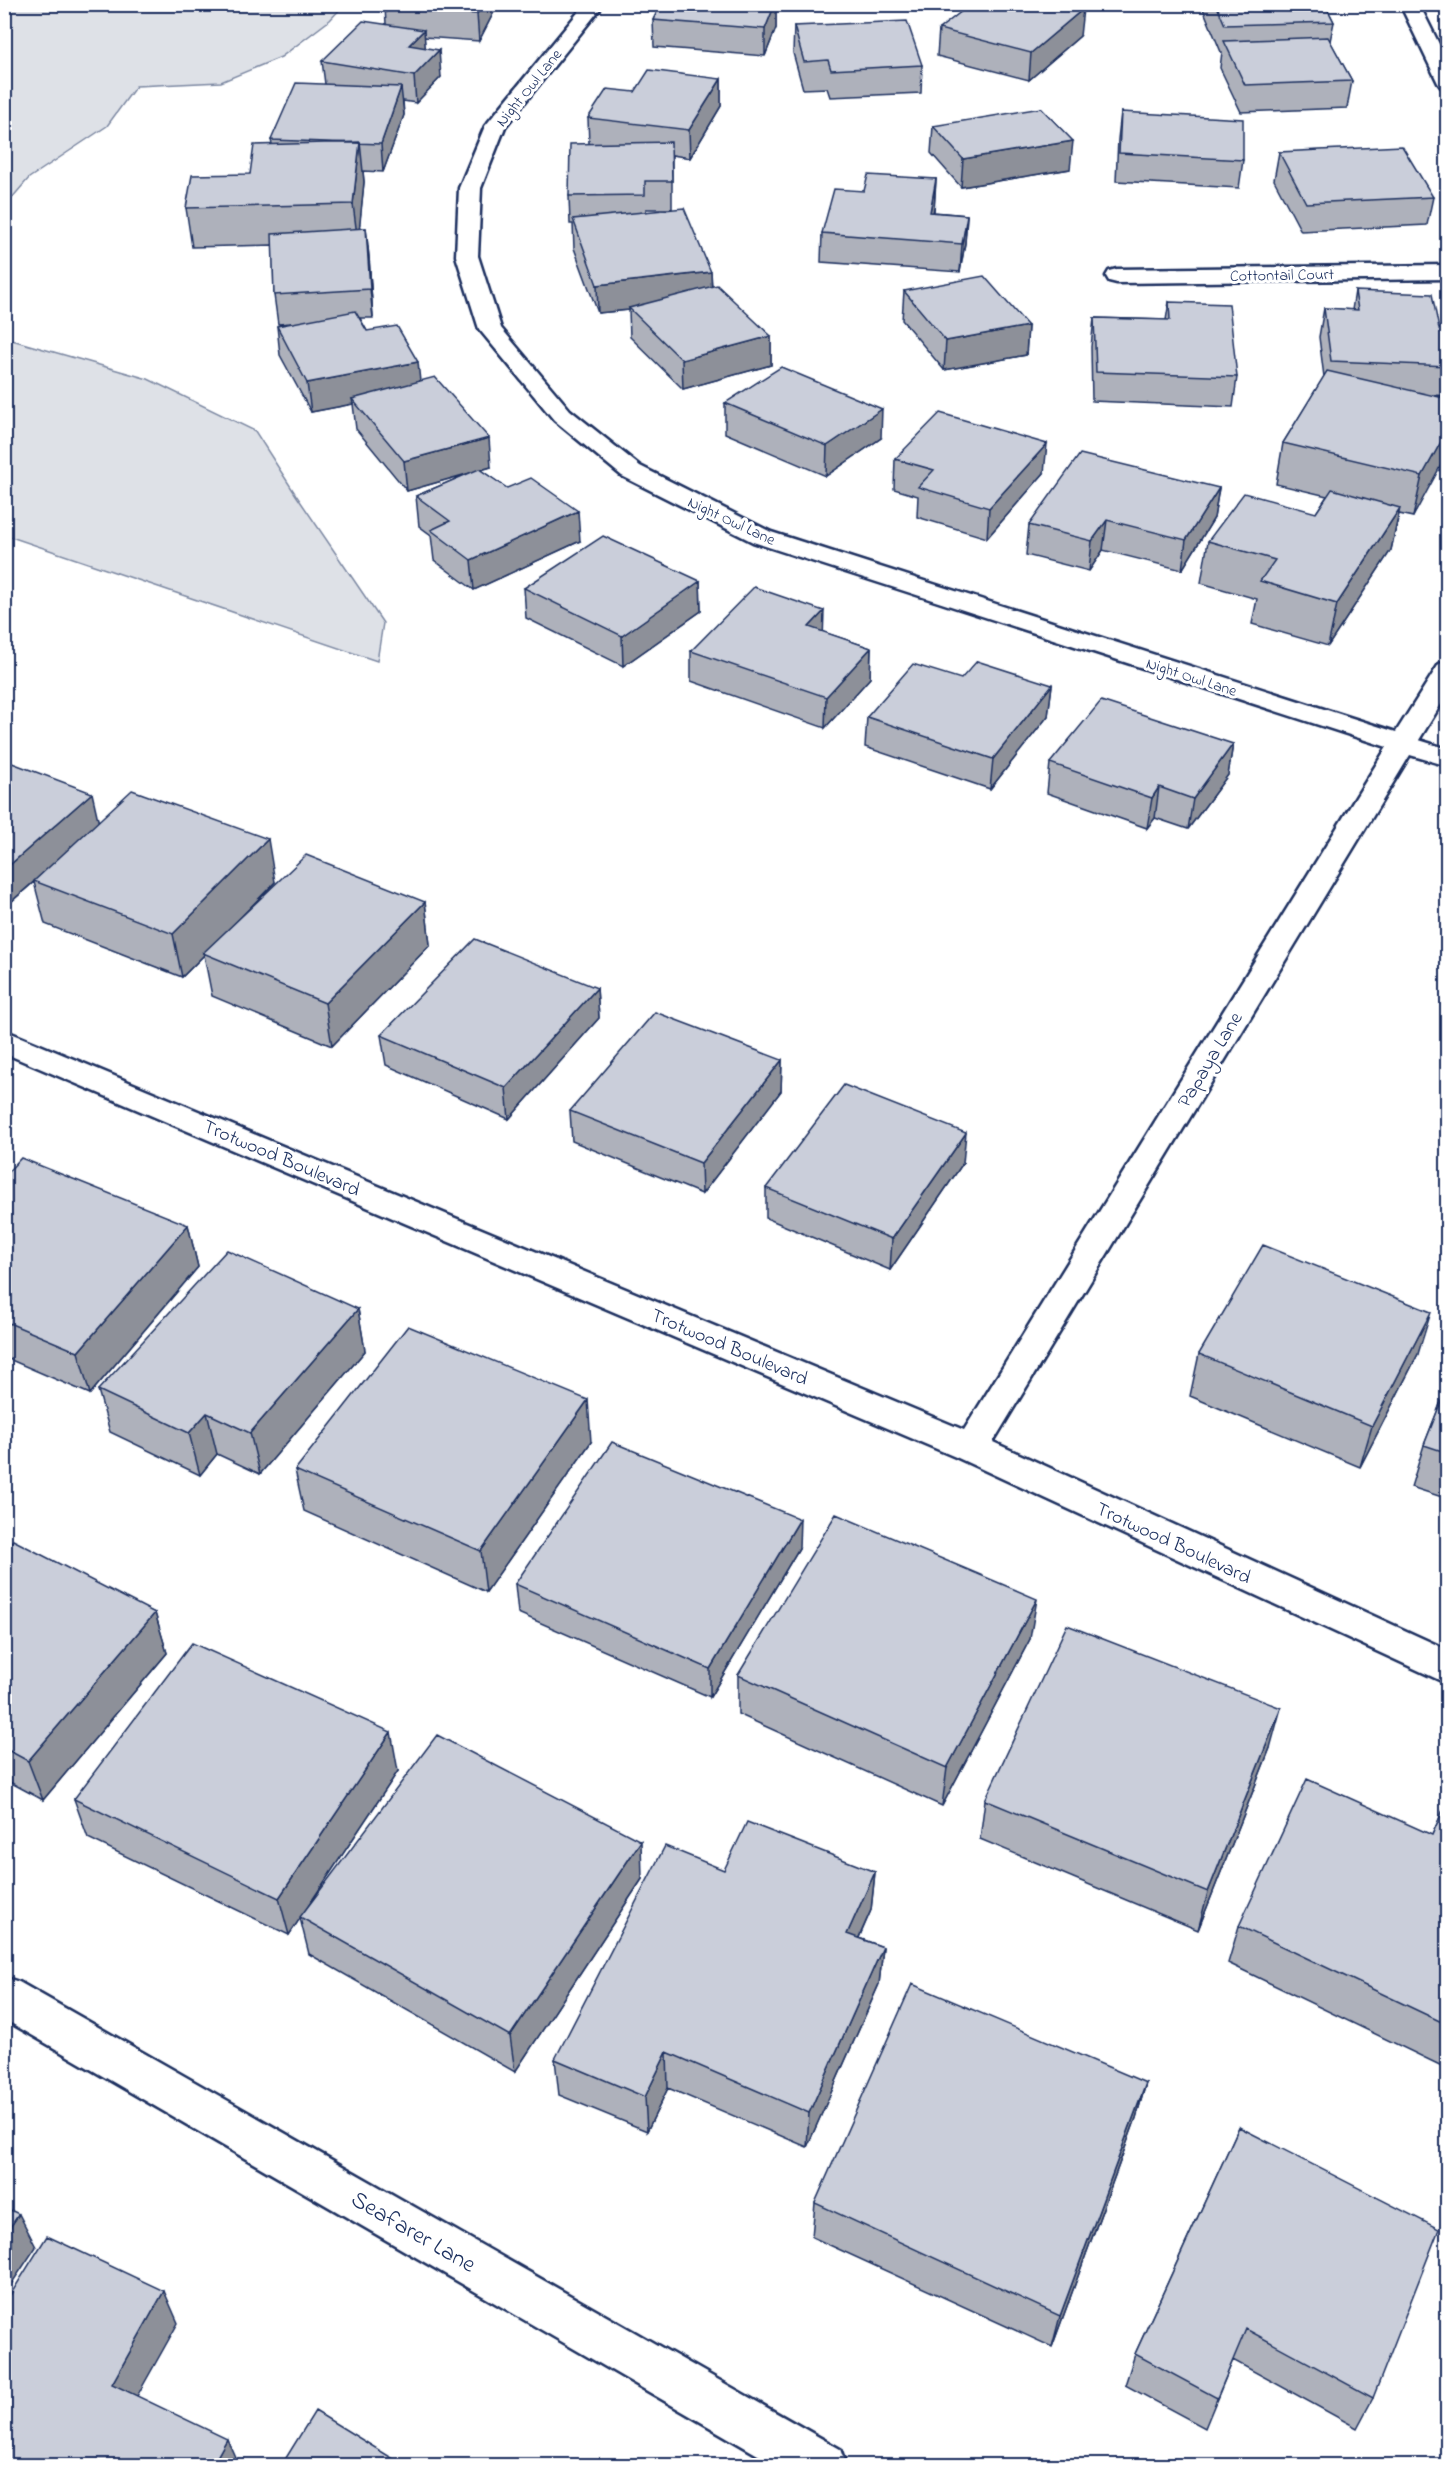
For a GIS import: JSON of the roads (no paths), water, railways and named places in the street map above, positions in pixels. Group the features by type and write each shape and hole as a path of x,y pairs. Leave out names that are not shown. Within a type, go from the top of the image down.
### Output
{"street":[{"name":"Night Owl Lane","path":"595,4 495,126 470,188 467,256 490,329 562,415 631,471 762,537 1448,758"},
{"path":"1408,4 1448,83"},
{"name":"Cottontail Court","path":"1117,276 1448,272"},
{"name":"Papaya Lane","path":"971,1448 1448,670"},
{"name":"Trotwood Boulevard","path":"4,1041 971,1448 1448,1668"},
{"name":"Seafarer Lane","path":"4,1996 823,2466"}]}
